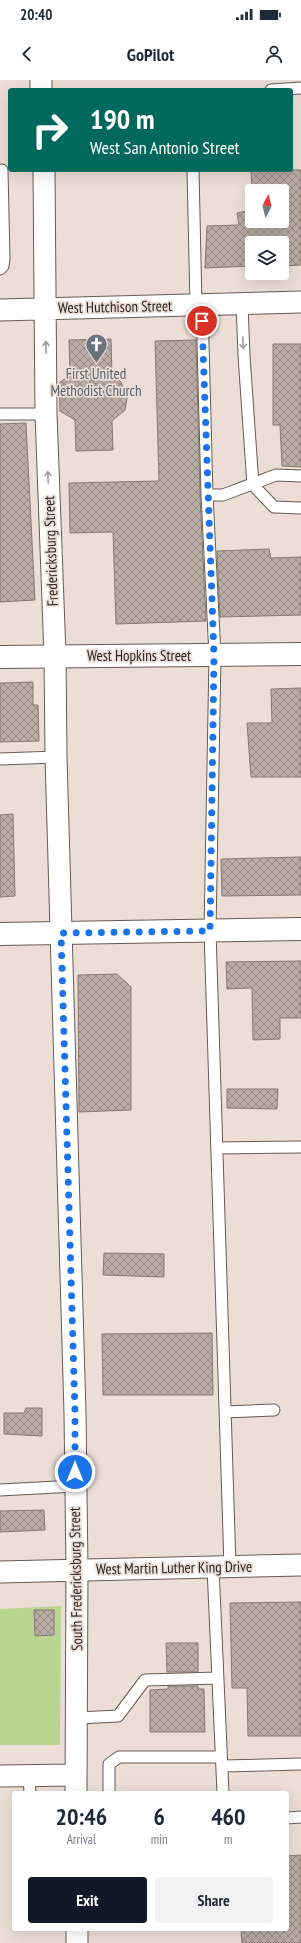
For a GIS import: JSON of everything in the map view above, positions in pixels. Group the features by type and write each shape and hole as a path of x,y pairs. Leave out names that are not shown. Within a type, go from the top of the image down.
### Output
{"street":[{"name":"Fredericksburg Street","path":"44,172 46,414 55,655 56,757 61,933"},
{"name":"West Hutchison Street","path":"0,310 301,302"},
{"name":"West Hopkins Street","path":"0,657 55,655 214,656 301,654"},
{"path":"0,934 301,929"},
{"name":"South Fredericksburg Street","path":"61,933 75,1413 78,1718 76,1784"},
{"name":"West Martin Luther King Drive","path":"0,1572 301,1565"},
{"path":"0,1776 30,1784 76,1784"},
{"path":"77,1931 77,1943"}],"lane":[{"path":"0,269 3,266 4,259 4,170"},
{"path":"193,172 214,656 210,931 225,1412 218,1678 223,1791"},
{"path":"242,304 253,485 274,507 301,508"},
{"path":"0,414 46,414"},
{"path":"207,495 223,495 253,485 276,475 301,476"},
{"path":"0,759 56,757"},
{"path":"217,1148 301,1147"},
{"path":"225,1412 274,1410"},
{"path":"0,1490 75,1486"},
{"path":"78,1718 118,1716 145,1680 218,1678"},
{"path":"110,1791 109,1764 119,1757 301,1764"},
{"path":"289,1818 301,1817"}],"green space":[{"path":"61,1606 60,1745 0,1745 0,1609"}],"building":[{"path":"293,170 301,170 301,265 289,266 289,236 245,236 245,266 205,268 207,226 239,225 237,213 245,211 245,228 289,228 289,184 252,184 251,172 293,172"},
{"path":"111,339 112,374 121,382 127,398 125,410 112,421 113,450 76,451 75,420 60,411 59,383 70,375 69,340"},
{"path":"196,340 200,495 206,621 116,624 113,532 70,533 69,483 159,481 155,341"},
{"path":"273,344 301,344 301,467 282,466 280,425 273,425"},
{"path":"26,423 35,600 0,602 0,424"},
{"path":"269,549 271,558 301,557 301,615 220,617 217,551"},
{"path":"33,682 33,705 38,705 39,741 0,742 0,683"},
{"path":"301,688 301,777 251,777 247,723 272,723 271,689"},
{"path":"13,814 15,896 0,897 0,815"},
{"path":"301,857 301,895 222,896 221,859"},
{"path":"301,961 301,1018 280,1018 280,1039 253,1040 252,988 227,989 226,962"},
{"path":"117,974 131,987 131,1110 79,1112 78,975"},
{"path":"227,1089 278,1089 277,1109 227,1108"},
{"path":"104,1253 164,1254 164,1277 103,1275"},
{"path":"212,1333 213,1395 103,1395 102,1334"},
{"path":"26,1408 42,1408 42,1436 4,1434 4,1413 24,1413"},
{"path":"44,1510 45,1530 0,1532 0,1511"},
{"path":"301,1602 301,1736 248,1736 247,1688 232,1688 230,1603"},
{"path":"34,1610 54,1610 54,1635 35,1636"},
{"path":"166,1643 198,1643 198,1672 167,1672"},
{"path":"168,1686 198,1686 198,1689 204,1689 205,1732 150,1732 150,1690 168,1689"},
{"path":"301,1855 301,1943 242,1943 241,1931 289,1931 289,1856"}],"place":[{"name":"First United Methodist Church","path":"96,364"}],"route":[{"path":"75,1472 75,1413 61,933 210,931 214,656 207,495 202,321"}]}
